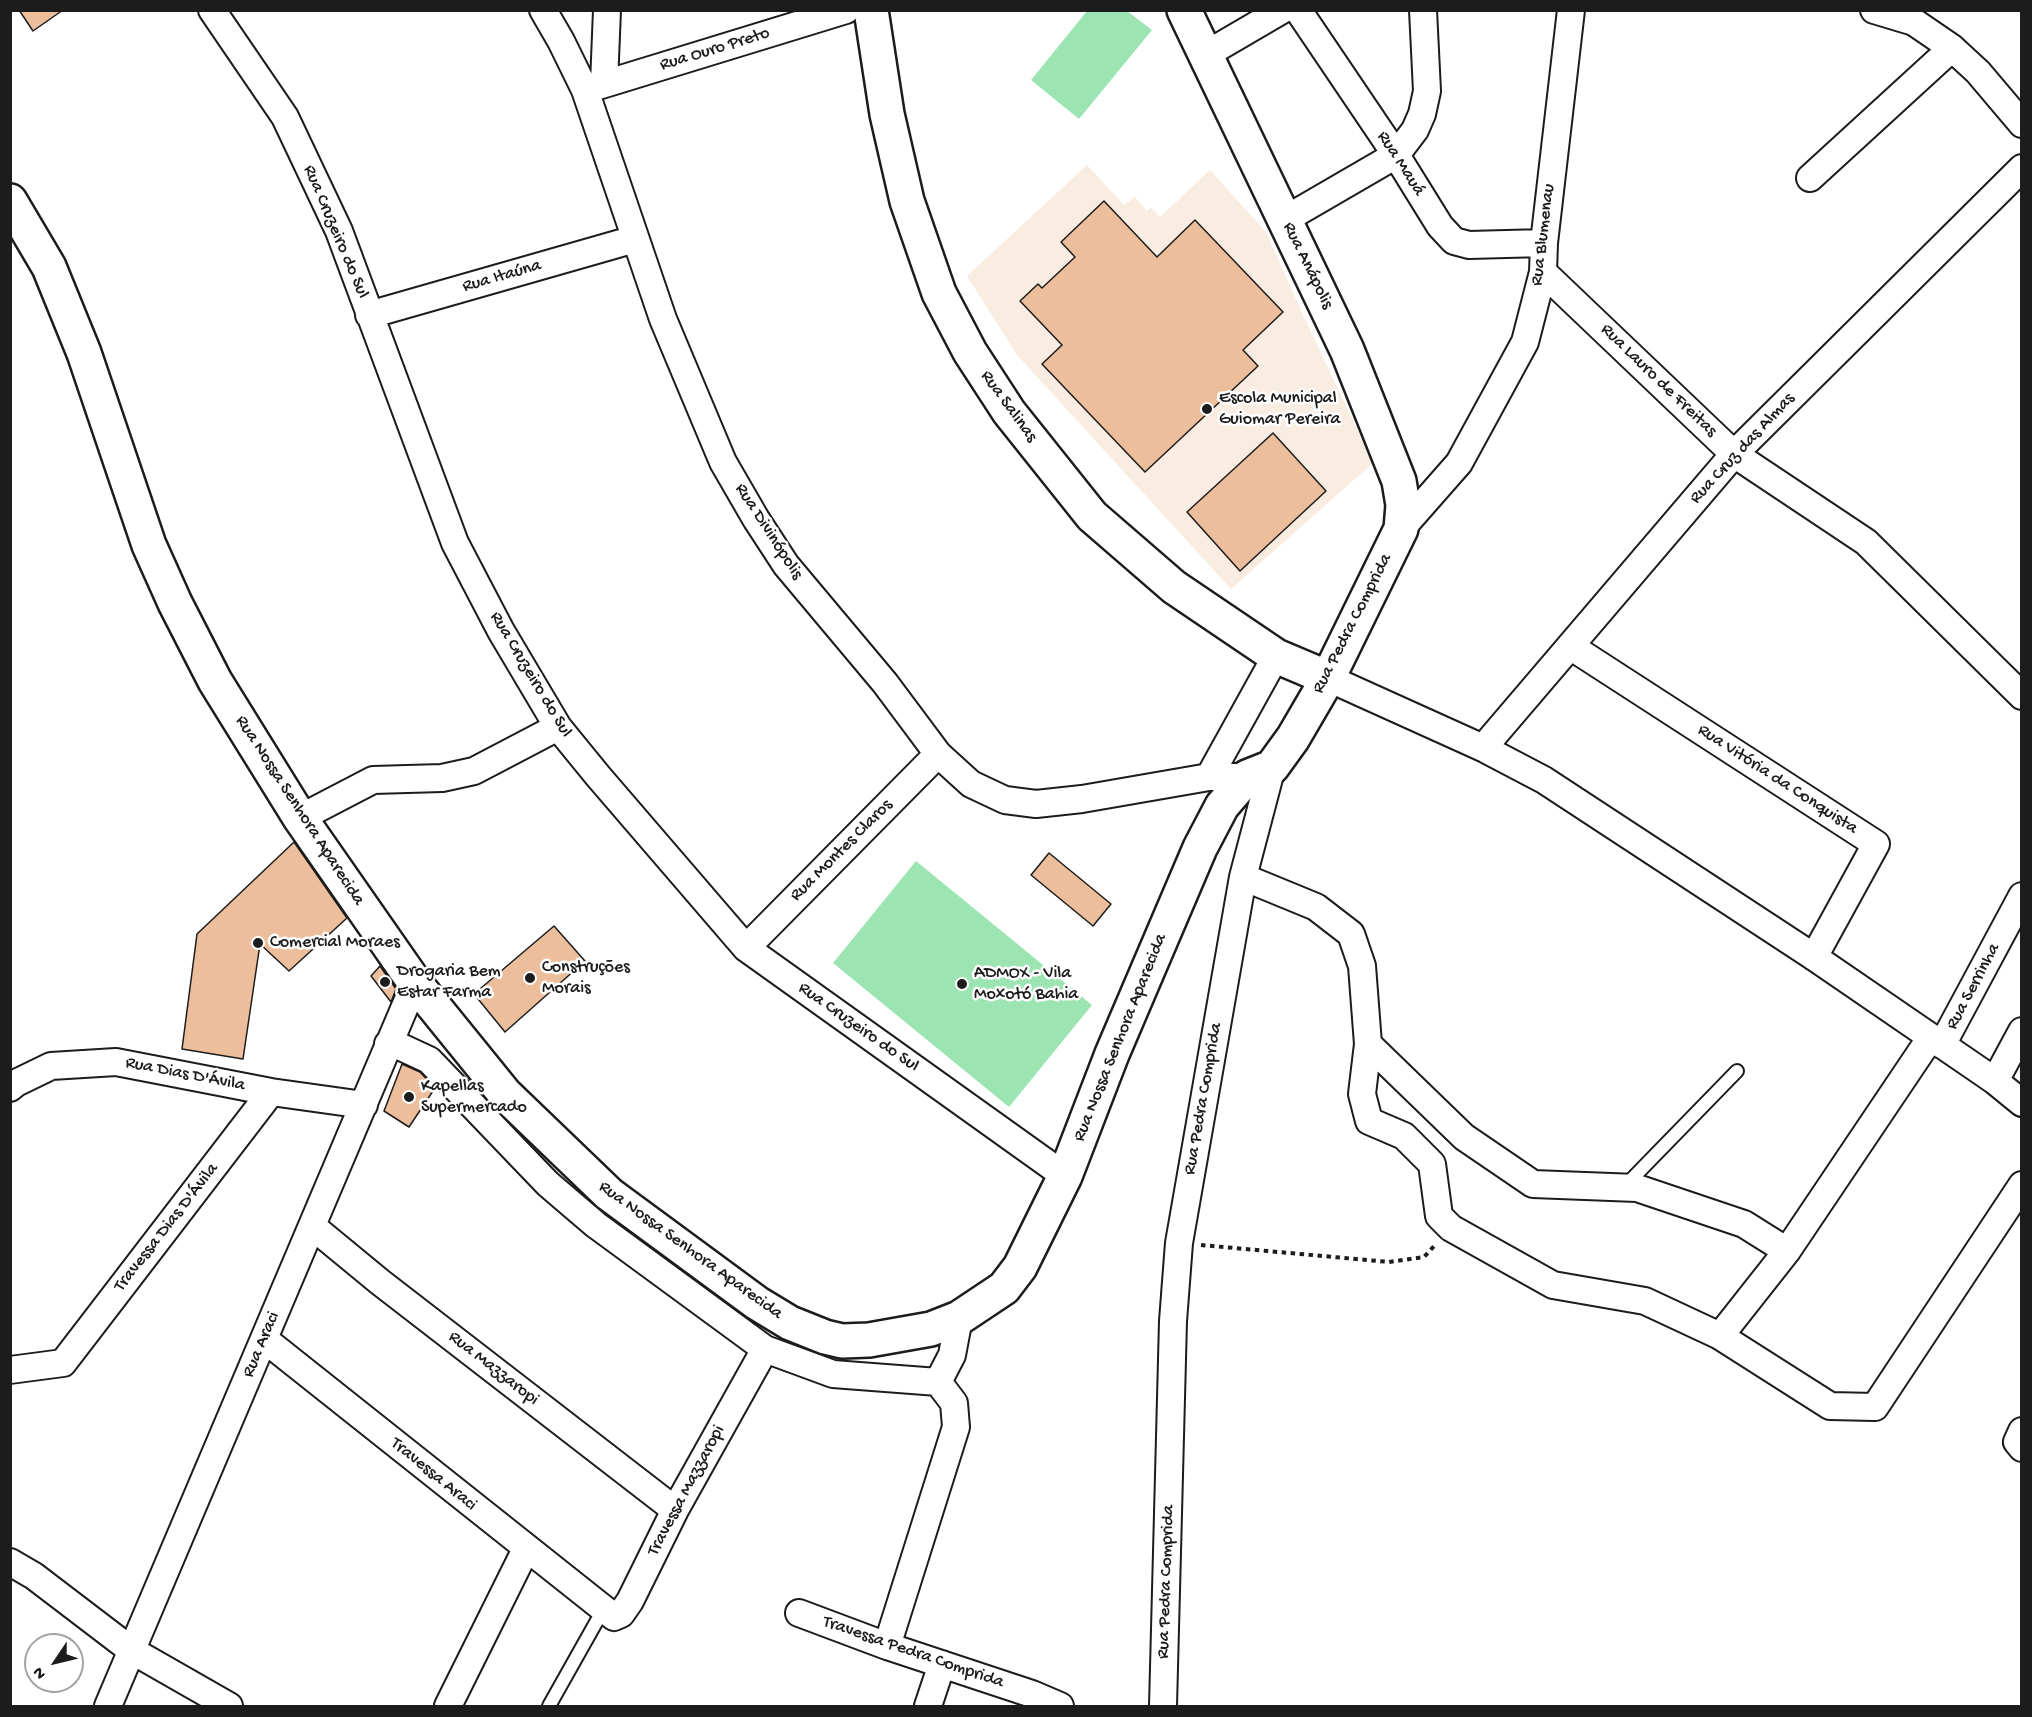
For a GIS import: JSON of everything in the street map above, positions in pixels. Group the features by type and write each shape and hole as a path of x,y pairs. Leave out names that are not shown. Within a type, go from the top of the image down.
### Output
{"street":[{"name":"Rua Cruzeiro do Sul","path":"212,10 285,117 339,231 455,543 501,631 558,726 746,948 1065,1176"},
{"name":"Rua Divinópolis","path":"543,10 561,41 595,87 636,238 663,319 723,462 786,565 885,683 938,754 972,784 1005,800 1036,804 1082,799 1209,777 1259,772"},
{"path":"595,87 607,10"},
{"name":"Rua Ouro Preto","path":"595,87 846,10"},
{"name":"Rua Salinas","path":"871,10 887,114 907,201 939,293 970,352 1009,412 1092,516 1174,587 1276,656 1328,678"},
{"name":"Rua Anápolis","path":"1184,10 1347,350 1400,481 1403,505 1401,529"},
{"path":"1205,55 1282,10"},
{"name":"Rua Mauá","path":"1299,10 1440,225 1454,241 1469,244 1544,243"},
{"path":"1284,220 1396,155 1415,130 1422,114 1427,91 1423,10"},
{"name":"Rua Blumenau","path":"1401,529 1459,463 1525,342 1544,272 1544,243 1571,10"},
{"path":"1874,10 1914,22 1952,48 1978,72 2022,124"},
{"path":"1810,178 1952,48"},
{"name":"Rua Cruz das Almas","path":"1483,748 1734,454 2022,168"},
{"name":"Rua Nossa Senhora Aparecida","path":"10,201 49,267 80,343 149,545 175,603 215,681 300,818 415,983 505,1094 609,1194 757,1303 789,1323 825,1337 843,1341 869,1340 931,1329 959,1318 1004,1288 1020,1268 1065,1176 1112,1054 1200,848 1222,806 1259,772"},
{"name":"Rua Itaúna","path":"369,315 636,238"},
{"name":"Rua Lauro de Freitas","path":"1544,272 1734,454 1866,542 2022,696"},
{"name":"Rua Pedra Comprida","path":"1164,1707 1173,1320 1179,1243 1243,877 1259,772 1293,738 1328,678 1401,529"},
{"name":"Rua Vitória da Conquista","path":"1570,646 1876,844 1814,957"},
{"path":"1209,777 1276,656"},
{"path":"1328,678 1483,748 1544,780 1814,957 1995,1081 2022,1103"},
{"path":"300,818 373,780 442,778 474,771 558,726"},
{"name":"Rua Montes Claros","path":"746,948 938,754"},
{"path":"1243,877 1316,907 1351,934 1362,966 1368,1044 1362,1094 1369,1122 1404,1136 1432,1164 1439,1216 1450,1228 1553,1285 1645,1301 1720,1336 1830,1406 1875,1407 2022,1185"},
{"name":"Rua Serrinha","path":"1720,1336 1786,1251 1937,1041 2022,896"},
{"name":"Rua Araci","path":"108,1707 415,983"},
{"path":"1995,1081 2022,1031"},
{"name":"Rua Nossa Senhora Aparecida","path":"388,1044 401,1047 429,1060 548,1184 596,1225 765,1349 834,1374 938,1382"},
{"path":"1368,1044 1464,1137 1533,1184 1637,1188 1744,1224 1786,1251"},
{"name":"Rua Dias D'Ávila","path":"10,1088 51,1066 116,1062 272,1092 364,1105"},
{"name":"Travessa Dias D'Ávila","path":"10,1370 63,1364 272,1092"},
{"name":"Rua Mazzaropi","path":"312,1226 380,1282 675,1510"},
{"path":"887,1646 956,1426 954,1403 938,1382 952,1355 959,1318"},
{"name":"Travessa Araci","path":"264,1340 603,1610"},
{"name":"Travessa Mazzaropi","path":"603,1610 614,1617 621,1614 630,1601 675,1510 765,1349"},
{"path":"2022,1431 2017,1442 2022,1448"},
{"path":"448,1707 526,1549"},
{"path":"10,1562 34,1576 131,1650 229,1707"},
{"name":"Travessa Pedra Comprida","path":"799,1613 942,1664 1030,1700 1060,1707"},
{"path":"928,1707 942,1664"}],"lane":[{"path":"1624,1187 1737,1071"},
{"path":"549,1707 603,1610"}],"path":[{"path":"1179,1243 1389,1262 1424,1257 1450,1228"}],"shaded area":[{"name":"Escola Municipal Guiomar Pereira","path":"1087,165 1124,205 1135,197 1147,211 1151,207 1160,217 1210,170 1266,232 1373,463 1231,589 1017,355 967,276"}],"green space":[{"path":"1087,11 1127,11 1152,30 1079,119 1031,80"},
{"name":"ADMOX - Vila Moxotó Bahia","path":"916,861 1092,1005 1009,1107 833,963"}],"building":[{"path":"19,10 63,10 33,31"},
{"path":"1104,201 1157,257 1195,220 1283,312 1243,350 1258,366 1145,472 1042,364 1062,345 1020,301 1038,284 1042,288 1075,257 1061,242"},
{"path":"1273,433 1326,491 1240,571 1187,512"},
{"name":"Comercial Moraes","path":"294,842 347,918 289,971 260,944 243,1059 182,1049 197,934"},
{"path":"1049,853 1111,904 1093,926 1031,875"},
{"name":"Construções Morais","path":"554,926 585,961 505,1032 474,994"},
{"name":"Drogaria Bem Estar Farma","path":"380,966 396,989 391,1002 371,976"},
{"name":"Kapellas Supermercado","path":"402,1064 420,1072 435,1088 409,1127 384,1111"}],"place":[{"name":"Escola Municipal Guiomar Pereira","path":"1207,409"},
{"name":"Comercial Moraes","path":"258,943"},
{"name":"Construções Morais","path":"530,978"},
{"name":"Drogaria Bem Estar Farma","path":"385,982"},
{"name":"ADMOX - Vila Moxotó Bahia","path":"962,984"},
{"name":"Kapellas Supermercado","path":"409,1097"}]}
